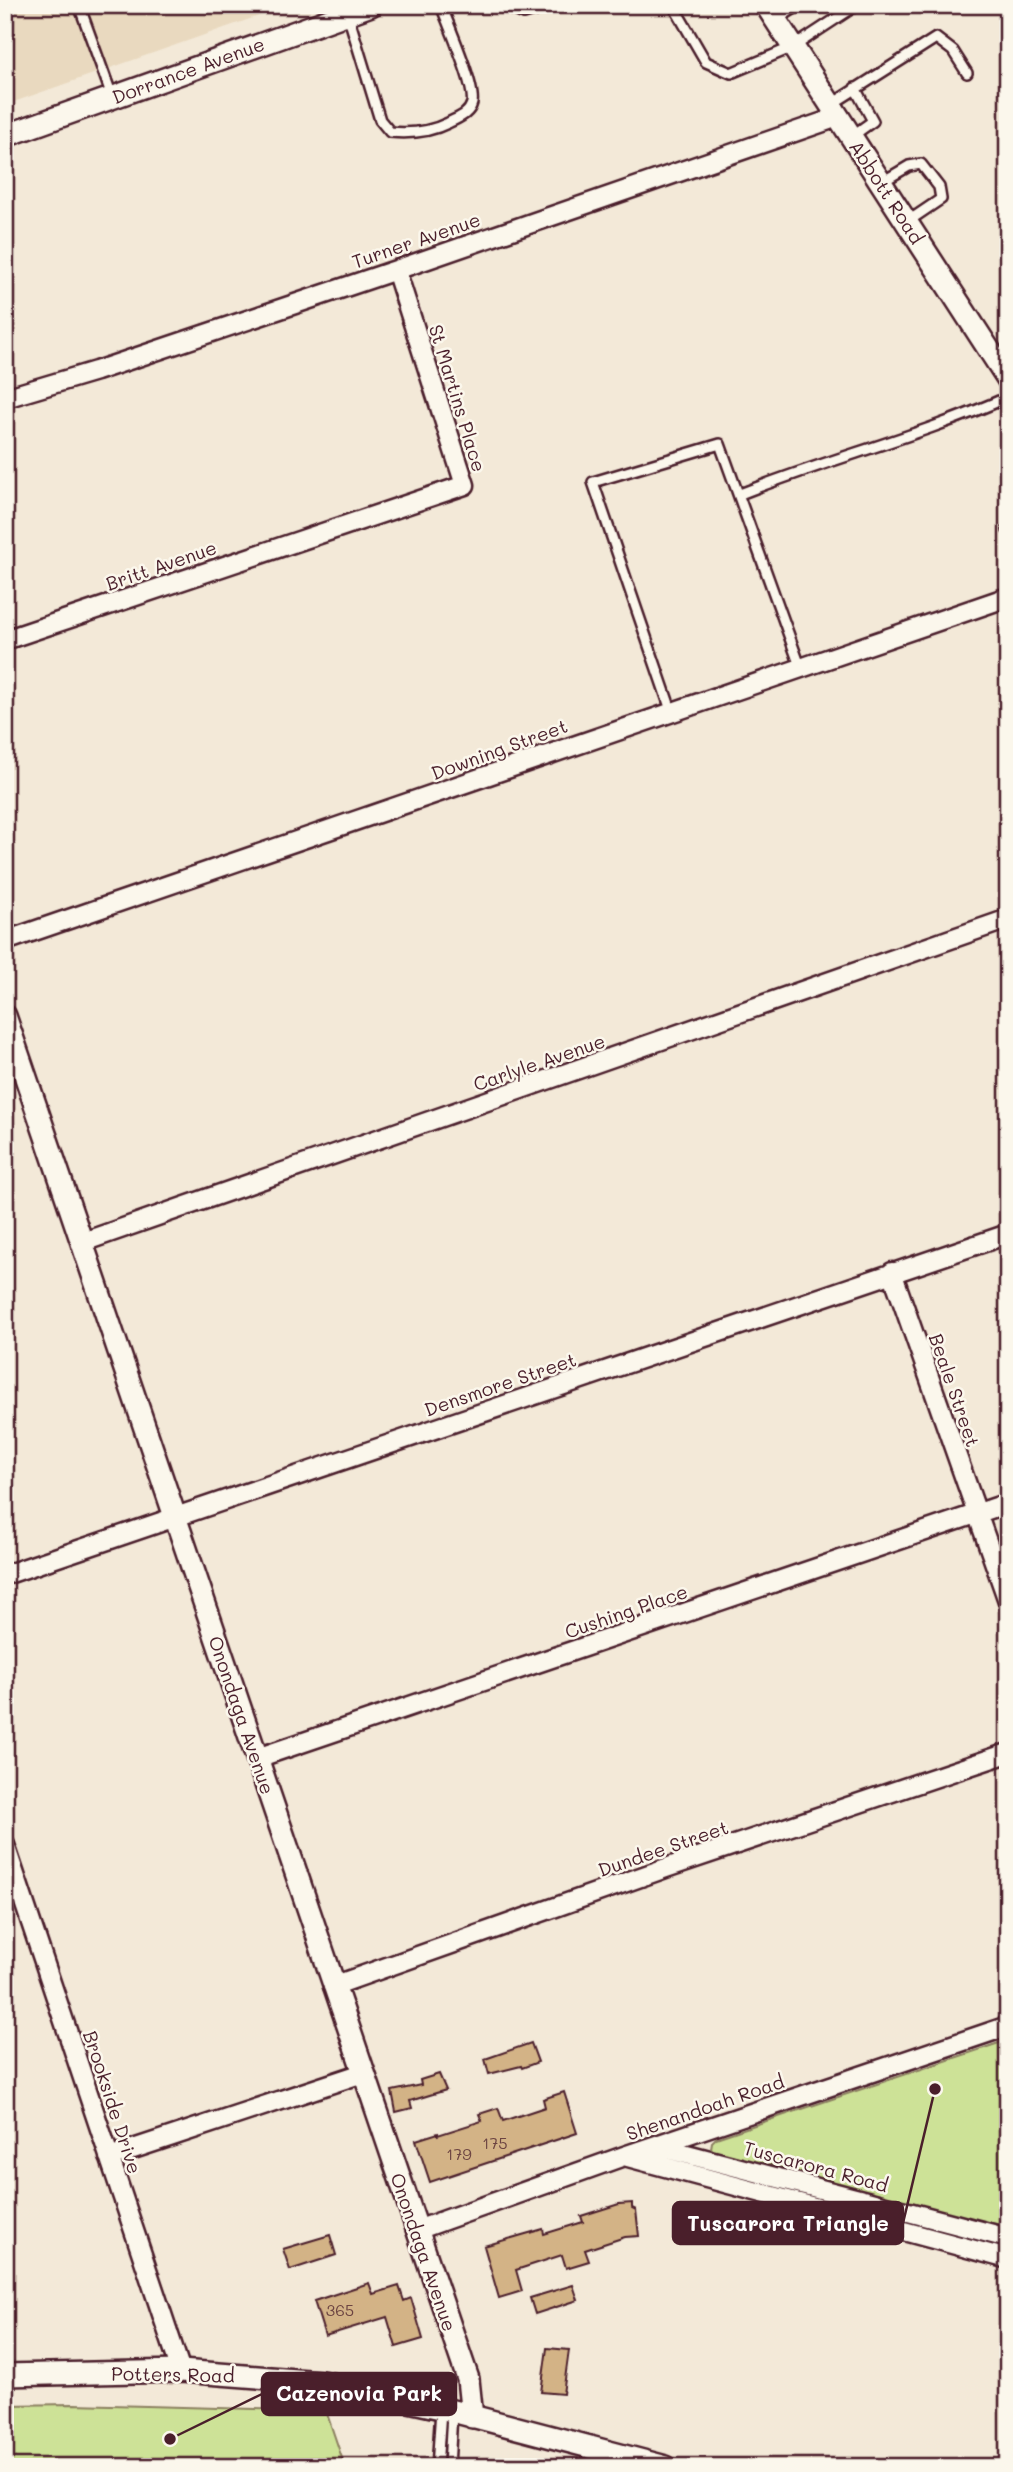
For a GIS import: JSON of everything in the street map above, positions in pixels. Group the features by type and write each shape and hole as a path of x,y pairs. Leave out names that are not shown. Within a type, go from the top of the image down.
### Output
{"street":[{"name":"Dorrance Avenue","path":"5,136 371,5"},
{"name":"Abbott Road","path":"771,13 906,222 996,354 1008,379"},
{"name":"Turner Avenue","path":"5,398 96,371 396,270 834,111"},
{"name":"St Martins Place","path":"330,530 465,485 396,270"},
{"name":"Britt Avenue","path":"5,640 330,530"},
{"name":"Downing Street","path":"5,941 424,798 671,710 1008,597"},
{"name":"Carlyle Avenue","path":"83,1242 1008,919"},
{"name":"Onondaga Avenue","path":"5,1016 468,2379 455,2412"},
{"name":"Densmore Street","path":"5,1575 1008,1234"},
{"name":"Beale Street","path":"892,1272 1008,1601"},
{"name":"Cushing Place","path":"257,1758 1008,1503"},
{"name":"Dundee Street","path":"333,1986 666,1868 1008,1753"},
{"name":"Brookside Drive","path":"5,1845 181,2371"},
{"name":"Shenandoah Road","path":"417,2230 1008,2026"},
{"path":"109,2157 363,2073"},
{"name":"Tuscarora Road","path":"655,2146 1008,2238"},
{"name":"Tuscarora Road","path":"624,2157 1008,2259"},
{"name":"Potters Road","path":"5,2375 181,2371 321,2382 455,2412 666,2467"}],"lane":[{"path":"79,5 113,97"},
{"path":"348,13 380,120 390,132 407,133 440,127 466,114 472,102 470,85 441,5"},
{"path":"503,5 524,15 555,5"},
{"path":"673,5 706,62 730,74 793,47 842,9 857,5"},
{"path":"771,13 800,5"},
{"path":"834,111 855,88 936,38 953,51 967,73"},
{"path":"851,137 873,121 855,88"},
{"path":"881,183 909,166 921,164 939,187 941,199 906,222"},
{"path":"740,494 971,414 1008,397"},
{"path":"671,710 593,482 720,444 800,666"},
{"path":"437,2467 455,2412"},
{"path":"449,2467 455,2412"}],"shaded area":[{"path":"5,5 290,5 5,105"}],"green space":[{"path":"1008,2040 1008,2229 716,2154 711,2148 716,2138"},
{"path":"74,2404 326,2411 345,2467 5,2467 5,2405"}],"building":[{"path":"531,2043 538,2062 489,2074 485,2059"},
{"path":"439,2074 446,2090 410,2101 412,2108 396,2112 392,2091 421,2085 420,2080"},
{"path":"564,2092 577,2133 430,2182 416,2140 482,2121 479,2114 498,2108 503,2121 545,2107 543,2099"},
{"path":"632,2203 632,2208 636,2210 639,2236 625,2237 585,2250 589,2261 566,2268 562,2255 516,2270 522,2291 499,2298 484,2246 543,2229 544,2234 583,2222 581,2216 619,2204"},
{"path":"330,2235 336,2255 290,2270 283,2249"},
{"path":"369,2283 373,2294 399,2286 404,2301 411,2298 423,2339 396,2347 387,2317 325,2336 314,2301"},
{"path":"573,2285 578,2300 535,2314 530,2298"},
{"path":"547,2348 569,2350 563,2394 541,2392"}],"place":[{"name":"Tuscarora Triangle","path":"935,2089"},
{"name":"Cazenovia Park","path":"170,2439"}]}
